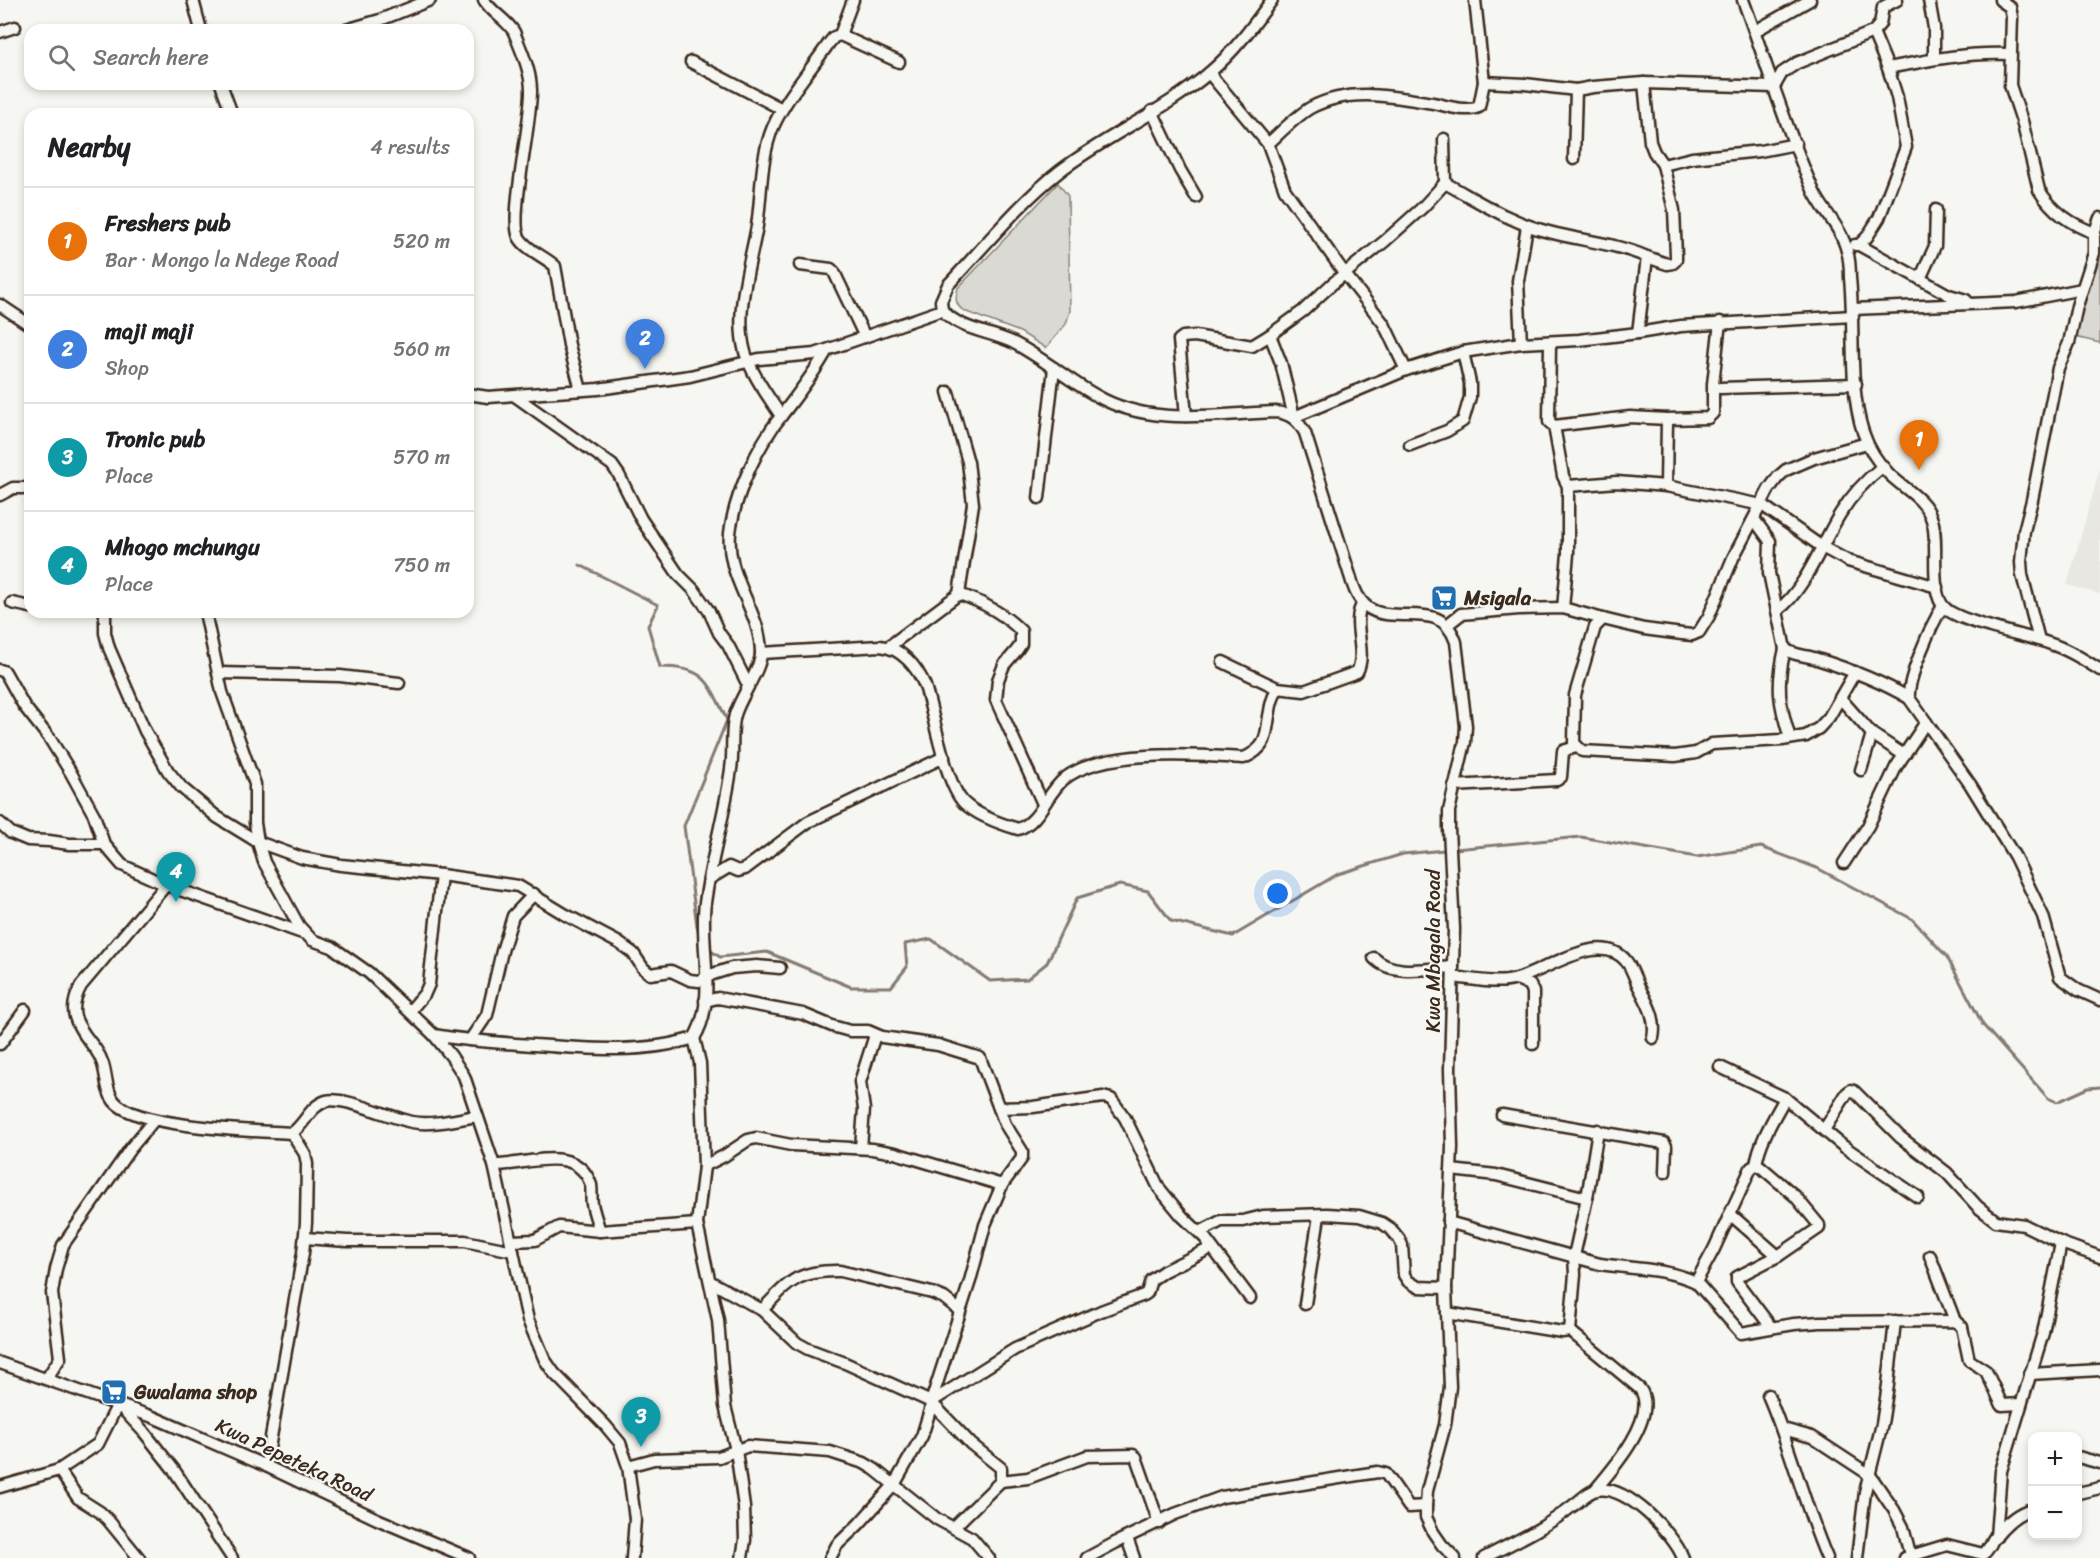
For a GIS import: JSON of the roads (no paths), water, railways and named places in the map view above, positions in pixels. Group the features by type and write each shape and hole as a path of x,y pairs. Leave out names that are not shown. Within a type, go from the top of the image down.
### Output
{"street":[{"path":"193,0 199,24"},
{"path":"366,24 430,0"},
{"path":"484,0 514,32 531,85 528,136 518,200 517,232 521,240 555,266 569,345 581,390"},
{"path":"840,35 853,0"},
{"path":"1272,0 1250,31 1209,73 1062,170 1041,187 948,285 941,301 942,310 957,322 1012,343 1096,396 1131,411 1167,417 1276,412 1294,417 1406,370 1463,352 1521,343 1638,333 1720,322 2016,302 2082,289"},
{"path":"1268,144 1308,109 1324,102 1352,95 1371,94 1474,109 1479,107 1484,82 1475,0"},
{"path":"1743,0 1815,194 1848,252 1858,410 1867,443 1888,473 1918,498 1932,518 1940,602 1946,609 1966,619 2039,640 2079,656 2100,670"},
{"path":"1755,31 1810,0"},
{"path":"1774,87 1782,73 1797,63 1873,32 1880,24 1882,4 1897,0"},
{"path":"1929,0 1935,28 1934,59"},
{"path":"2000,0 2010,7 2012,17 2010,85 2022,121 2039,190 2043,197 2066,219 2079,228 2095,233"},
{"path":"0,32 15,27"},
{"path":"1859,245 1879,218 1906,147 1897,97 1873,32"},
{"path":"781,416 753,372 744,345 743,294 757,224 765,154 782,109 834,37 840,35 899,62"},
{"path":"1888,68 1979,53 2010,54"},
{"path":"691,62 782,109"},
{"path":"1209,73 1268,144 1285,190 1384,324 1406,370"},
{"path":"1484,82 1576,90 1644,83 1774,87"},
{"path":"1444,183 1527,226 1614,245 1667,264 1673,263 1676,260 1674,210 1663,165 1650,142 1644,83"},
{"path":"223,90 230,108"},
{"path":"1574,159 1576,90"},
{"path":"1152,111 1180,170 1196,197"},
{"path":"1186,416 1179,340 1183,337 1195,336 1252,346 1303,312 1416,214 1444,183 1444,139"},
{"path":"1663,165 1692,158 1760,151 1796,144"},
{"path":"1920,279 1936,241 1936,210"},
{"path":"2039,640 2022,575 2024,531 2058,368 2069,343 2082,289 2094,253 2095,233 2100,218"},
{"path":"1521,343 1518,281 1527,226"},
{"path":"1845,245 1859,245 1949,295 1981,303"},
{"path":"1638,333 1647,257"},
{"path":"800,265 831,269 834,272 865,337"},
{"path":"0,305 24,321"},
{"path":"474,395 515,396 581,390 690,376 749,362 826,352 942,310"},
{"path":"1554,426 1630,417 1704,419 1711,416 1720,322"},
{"path":"1270,335 1283,371 1294,417 1305,433 1353,585 1363,603 1385,613 1434,617 1448,625 1461,614 1563,608 1644,629 1682,634 1699,632 1709,616 1733,558 1778,477 1786,470 1814,458 1867,443"},
{"path":"1550,342 1549,422 1554,426 1563,476 1568,486 1568,547 1563,608"},
{"path":"742,1558 745,1540 744,1507 736,1450 725,1406 718,1320 697,1224 704,1166 700,1063 694,1038 701,1023 705,1001 704,906 731,770 735,713 762,653 747,600 735,575 730,539 736,506 755,456 781,416 816,372 826,352"},
{"path":"1410,445 1448,431 1463,421 1470,397 1470,383 1463,352"},
{"path":"1039,498 1054,368"},
{"path":"1720,388 1856,384"},
{"path":"888,647 959,594 973,504 968,462 948,392"},
{"path":"515,396 612,465 620,475 641,519 678,574 694,590 709,611 748,685"},
{"path":"1666,486 1667,419"},
{"path":"1778,610 1790,601 1841,512 1869,477 1883,466"},
{"path":"1568,486 1617,482 1666,486 1762,505 1822,548 1848,561 1937,587"},
{"path":"0,495 13,488 24,488"},
{"path":"1754,519 1770,542 1768,573 1785,649 1779,684 1780,707 1790,738"},
{"path":"959,594 1007,617 1021,631 1021,644 1004,664 998,680 996,700 1043,804"},
{"path":"12,603 24,606"},
{"path":"1223,662 1277,688 1304,691 1357,672 1360,668 1361,647 1358,610 1363,603"},
{"path":"1910,698 1910,684 1931,626 1943,606"},
{"path":"105,618 105,633 116,666 145,731 168,771 194,800 258,842 302,858 341,865 441,875 518,886 624,946 633,953 650,974 671,971 695,981 732,968 757,966 780,968"},
{"path":"206,618 225,702 255,784 255,823 264,862 305,934 312,940 332,947 352,960 410,1011 434,1035 464,1076 494,1165 525,1310 545,1360 554,1373 620,1443 628,1466 635,1519 632,1558"},
{"path":"1603,619 1595,627 1575,695 1574,743 1582,751 1675,756 1696,753 1712,744 1806,736 1819,728 1841,699 1855,672"},
{"name":"Kwa Mbagala Road","path":"1448,625 1456,642 1466,726 1465,742 1449,812 1454,929 1450,1069 1451,1170 1446,1288 1450,1387 1439,1450 1427,1491 1426,1516 1433,1532 1455,1558"},
{"path":"762,653 888,647 897,650 921,676 944,757 959,796 971,809 1018,829 1032,822 1060,783 1073,773 1115,760 1150,756 1244,758 1267,737 1269,713 1277,688"},
{"path":"1785,649 1790,653 1814,658 1873,678 1910,698 1970,784 2015,857 2043,916 2060,977 2064,982 2100,1000"},
{"path":"0,669 5,672 24,706 61,756 94,815 104,844 122,865 166,885 305,934"},
{"path":"219,673 340,676 399,683"},
{"path":"1841,699 1872,734 1904,755"},
{"path":"1844,863 1868,826 1887,783 1926,722"},
{"path":"1861,770 1872,734"},
{"path":"1454,786 1557,780 1561,777 1563,751 1576,747"},
{"path":"709,879 729,867 738,871 745,869 808,822 944,757"},
{"path":"0,823 11,833 28,840 69,844 104,844"},
{"path":"410,1011 425,993 429,984 441,875"},
{"path":"166,885 81,986 73,1004 76,1023 103,1059 108,1088 115,1102 122,1108 154,1120 225,1129 292,1133"},
{"path":"470,1040 487,1015 513,916 534,894"},
{"path":"1374,958 1378,963 1392,968 1453,972 1499,981 1517,979 1579,953 1605,948 1615,951 1627,962 1650,1008 1655,1028 1653,1038"},
{"path":"1517,979 1530,985 1533,992 1533,1044"},
{"path":"705,1001 718,998 803,1014 832,1026 938,1045 975,1056 982,1061 1008,1131 1023,1155 1002,1185 985,1225 970,1281 930,1402 930,1410 922,1436 894,1485 837,1545 830,1558"},
{"path":"0,1044 25,1010"},
{"path":"434,1035 581,1049 658,1046 694,1038"},
{"path":"861,1148 864,1110 860,1082 874,1035"},
{"path":"1720,1067 1785,1098 1824,1130 1918,1197"},
{"path":"1824,1130 1847,1093 1854,1091 1900,1137 1947,1173 1986,1214 2000,1223 2024,1225 2061,1243 2100,1257"},
{"path":"999,1108 1034,1107 1103,1097 1111,1099 1125,1118 1159,1188 1182,1216 1200,1232 1250,1298"},
{"path":"1756,1165 1770,1126 1785,1098"},
{"path":"292,1133 315,1107 331,1100 422,1124 477,1116"},
{"path":"1502,1115 1665,1144 1665,1172"},
{"path":"47,1378 60,1358 52,1293 63,1245 130,1149 154,1120"},
{"path":"1570,1331 1575,1274 1574,1256 1587,1198 1598,1131"},
{"path":"267,1466 305,1238 306,1164 304,1154 292,1133"},
{"path":"704,1166 753,1138 791,1145 861,1148 895,1153 1002,1185"},
{"path":"494,1165 513,1165 544,1158 571,1162 582,1171 590,1183 600,1231"},
{"path":"1696,1282 1714,1250 1750,1168 1756,1165"},
{"path":"1756,1165 1764,1169 1795,1196 1819,1225 1818,1231 1737,1279 1771,1328"},
{"path":"1451,1170 1496,1175 1587,1198"},
{"path":"1200,1232 1221,1221 1242,1221 1263,1216 1327,1214 1359,1216 1382,1223 1399,1239 1402,1245 1404,1275 1408,1281 1418,1287 1446,1288"},
{"path":"1730,1215 1778,1256"},
{"path":"1305,1305 1319,1216"},
{"path":"1448,1222 1600,1264 1647,1268 1678,1275 1696,1282 1741,1333 1803,1323 1955,1321"},
{"path":"305,1238 346,1241 465,1241 512,1246 535,1240 560,1227 600,1231 697,1224"},
{"path":"1996,1537 2001,1471 2043,1333 2061,1243"},
{"path":"930,1402 1015,1349 1101,1311 1144,1295 1147,1293 1151,1280 1164,1271 1211,1248"},
{"path":"1930,1256 1955,1321 1962,1327 1969,1360 1986,1371 1999,1403 2006,1406 2020,1404"},
{"path":"762,1310 796,1278 824,1271 840,1271 932,1293 944,1298 959,1310"},
{"path":"711,1282 762,1310 808,1349 845,1363 930,1402 971,1444 1001,1468 1001,1481"},
{"path":"1447,1313 1562,1332 1570,1331 1640,1389 1644,1394 1646,1404 1639,1427 1631,1442 1595,1490 1546,1526 1484,1558"},
{"path":"1857,1558 1864,1500 1888,1385 1895,1321"},
{"name":"Kwa Pepeteka Road","path":"1,1366 47,1378 153,1417 469,1558"},
{"path":"2030,1374 2100,1370"},
{"path":"1768,1395 1783,1429 1811,1518 1827,1558"},
{"path":"0,1487 59,1470 98,1444 118,1404 144,1432 179,1478 228,1558"},
{"path":"1783,1429 1812,1437 1870,1475 1899,1518 1907,1557 1947,1545 1983,1554 2019,1514 2028,1511"},
{"path":"628,1466 654,1460 715,1457 748,1446 830,1452 864,1463 937,1519 972,1538 989,1558"},
{"path":"954,1527 1001,1481 1028,1479 1094,1454 1136,1456 1159,1523"},
{"path":"2082,1458 2100,1463"},
{"path":"59,1470 78,1498 100,1512 139,1558"},
{"path":"1087,1558 1176,1514 1222,1497 1377,1472 1386,1474 1409,1507 1426,1506"},
{"path":"2082,1492 2100,1488"},
{"path":"1595,1490 1609,1490 1625,1495 1670,1536 1683,1558"},
{"path":"1127,1538 1134,1558"}],"waterway":[{"path":"580,565 658,605 648,626 660,667 688,670 704,679 727,720 684,826 700,937"},
{"path":"708,949 720,957 767,952 851,987 891,987 907,967 905,944 931,939 990,981 1027,979 1047,963 1077,898 1120,885 1148,891 1171,921 1233,936 1338,874 1403,854 1581,837 1697,857 1761,847 1817,868 1912,919 1947,957 1983,1025 2048,1098 2057,1102 2088,1088 2100,1087"}],"place":[{"name":"maji maji","path":"645,369"},
{"name":"Freshers pub","path":"1919,470"},
{"name":"Msigala","path":"1444,598"},
{"name":"Mhogo mchungu","path":"176,902"},
{"name":"Gwalama shop","path":"114,1392"},
{"name":"Tronic pub","path":"641,1447"}]}
